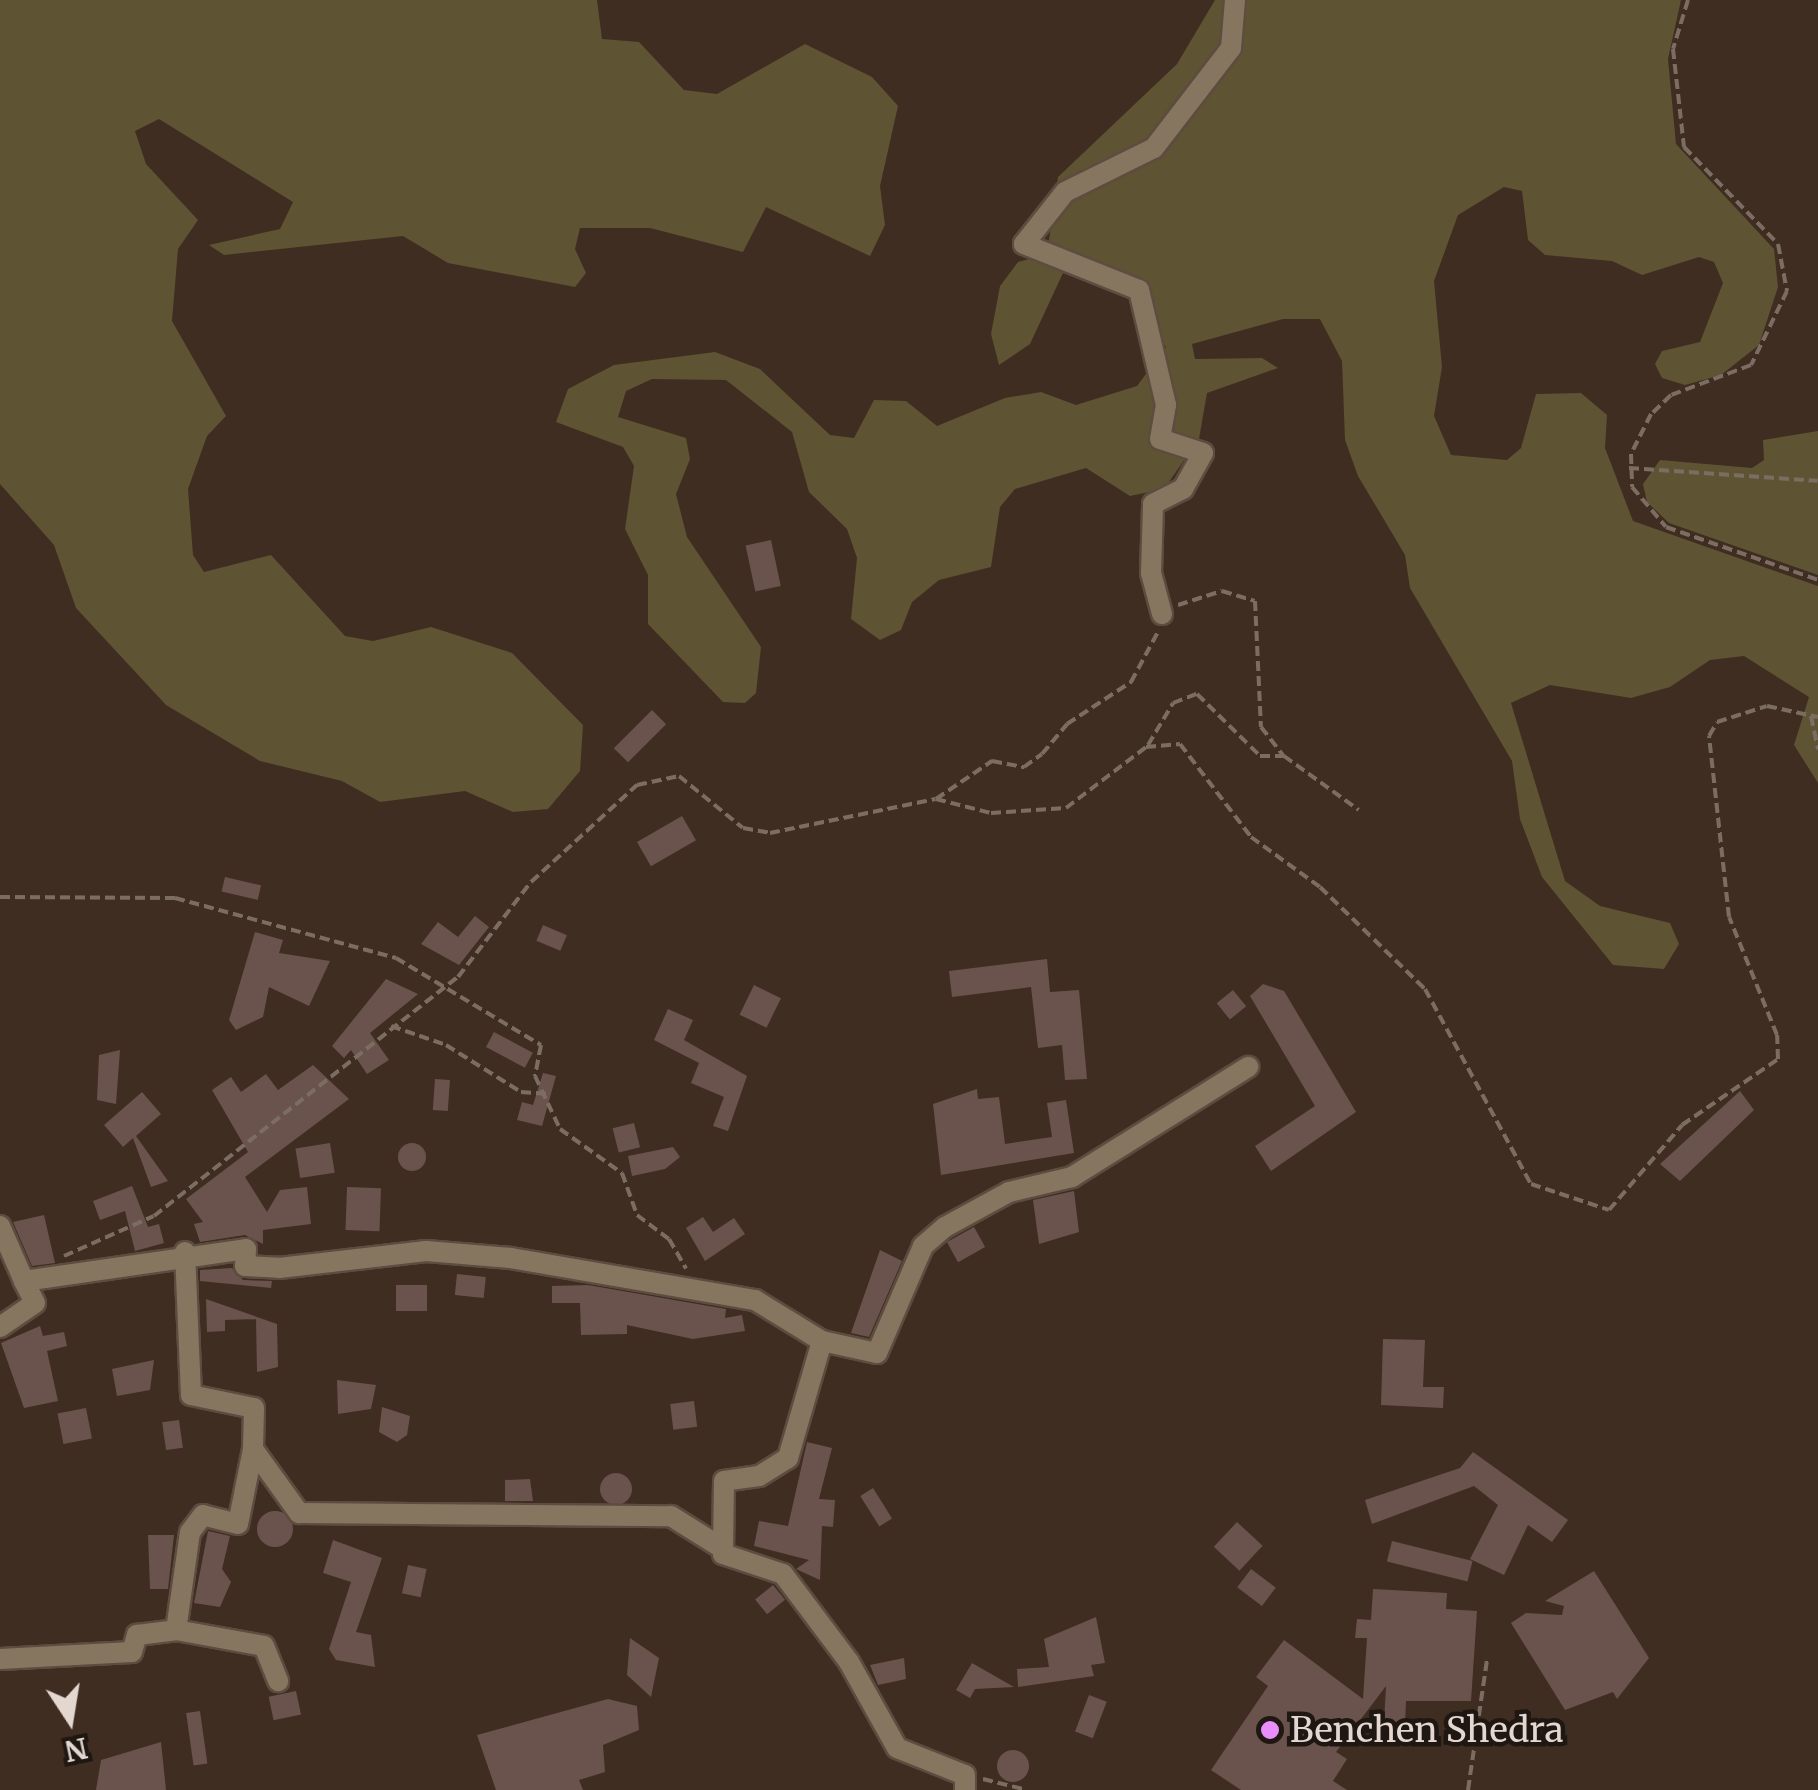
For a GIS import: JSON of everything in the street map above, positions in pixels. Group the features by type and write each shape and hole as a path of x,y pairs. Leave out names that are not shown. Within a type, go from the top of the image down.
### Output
{"street":[{"path":"1162,614 1151,573 1153,504 1183,490 1202,453 1160,439 1166,405 1139,290 1024,244 1064,192 1154,148 1231,48 1235,0"},
{"path":"24,1281 164,1264 185,1252 246,1249 245,1266 279,1268 426,1251 754,1300 822,1341 877,1352 923,1246 946,1226 1009,1192 1072,1177 1248,1066"},
{"path":"0,1226 35,1303 0,1327"},
{"path":"176,1630 190,1532 202,1514 238,1524 253,1449 254,1408 191,1395 185,1252"},
{"path":"722,1548 724,1482 759,1476 788,1458 822,1341"},
{"path":"253,1449 299,1513 671,1516 722,1548 783,1574 849,1662 898,1748 965,1782"},
{"path":"0,1660 132,1652 137,1635 176,1630 264,1646 278,1681"}],"path":[{"path":"1688,0 1674,36 1679,133 1694,164 1778,244 1787,290 1751,364 1664,400 1639,432 1629,468 1639,503 1658,523 1818,580"},
{"path":"1629,468 1818,481"},
{"path":"66,1275 64,1252 154,1216 444,985 496,936 531,882 637,785 679,776 744,828 770,834 936,800 992,761 1024,766 1131,682 1156,650 1162,614 1222,592 1255,600 1262,626 1252,683 1262,727 1284,756 1359,810"},
{"path":"936,800 991,814 1066,808 1146,747 1173,703 1197,694 1260,756 1284,756"},
{"path":"1146,747 1180,744 1251,837 1320,886 1425,989 1532,1184 1609,1210 1682,1125 1778,1059 1729,917 1709,736 1716,722 1767,706 1818,717"},
{"path":"1811,716 1818,749"},
{"path":"0,897 176,898 240,910 396,958 541,1045 536,1076 551,1094 560,1129 622,1173 637,1216 669,1239 698,1289"},
{"path":"391,1026 446,1045 520,1092 551,1094"},
{"path":"1468,1790 1487,1660"},
{"path":"965,1782 1027,1790"}],"shaded area":[{"path":"0,0 597,0 602,39 639,42 684,90 717,94 805,44 872,77 898,106 880,186 885,225 870,256 766,207 743,252 650,228 580,228 575,249 586,273 575,287 448,263 403,236 224,255 209,245 280,229 293,202 159,119 135,131 146,164 198,220 178,249 172,321 226,416 207,436 188,489 193,555 204,572 271,555 345,636 373,641 431,627 512,653 583,725 580,771 548,809 513,812 465,791 380,802 342,781 260,761 166,705 76,608 54,545 0,484"},
{"path":"1215,0 1681,0 1668,59 1676,144 1774,249 1778,287 1759,345 1721,375 1685,385 1662,378 1655,364 1662,351 1700,342 1723,283 1714,262 1699,257 1642,275 1612,261 1545,255 1528,240 1522,191 1504,187 1458,215 1434,281 1442,367 1434,416 1451,455 1507,460 1521,448 1536,394 1581,393 1607,415 1605,448 1633,521 1818,586 1818,783 1794,745 1809,697 1744,656 1710,660 1670,687 1631,698 1550,685 1511,703 1565,881 1600,906 1670,923 1679,944 1664,969 1613,965 1542,877 1520,819 1512,761 1410,588 1405,555 1358,476 1345,440 1342,361 1320,319 1283,319 1192,344 1195,359 1262,358 1278,368 1207,393 1199,439 1164,489 1130,496 1086,468 1015,489 1000,507 991,567 939,580 912,602 901,630 880,640 851,619 857,558 847,529 809,492 792,432 726,380 652,379 626,391 618,417 686,438 690,459 676,494 687,537 761,647 756,693 745,703 723,702 648,624 648,575 625,529 634,466 623,447 556,422 568,389 614,365 715,352 760,369 830,435 854,438 874,400 906,401 937,426 1005,398 1041,392 1076,405 1137,386 1166,347 1123,277 1099,265 1063,273 1030,344 999,365 991,334 1000,286 1018,262 1047,254 1058,177 1177,64"},
{"path":"1818,431 1818,575 1669,523 1647,502 1643,484 1660,460 1752,468 1764,460 1763,440"}],"building":[{"path":"771,540 781,586 755,591 746,545"},
{"path":"652,710 666,724 628,762 614,748"},
{"path":"682,816 696,840 651,866 637,842"},
{"path":"225,877 261,885 258,900 222,892"},
{"path":"475,916 489,927 459,965 421,944 438,922 458,937"},
{"path":"543,925 567,935 560,951 536,941"},
{"path":"255,932 283,940 279,953 330,961 309,1006 269,987 263,1017 236,1030 229,1020"},
{"path":"1047,959 1050,992 1079,990 1087,1079 1065,1080 1062,1045 1038,1048 1031,987 952,997 949,971"},
{"path":"386,979 418,994 370,1033 389,1060 367,1074 351,1050 344,1058 332,1046"},
{"path":"1263,984 1284,991 1356,1112 1271,1171 1255,1146 1315,1106 1250,996"},
{"path":"754,985 781,998 766,1028 740,1015"},
{"path":"1233,990 1246,1006 1230,1020 1217,1003"},
{"path":"668,1009 693,1020 684,1040 747,1076 728,1131 713,1126 724,1097 691,1083 699,1063 654,1040"},
{"path":"494,1032 533,1053 525,1068 486,1047"},
{"path":"120,1050 116,1104 97,1100 99,1055"},
{"path":"313,1065 349,1099 245,1177 267,1212 280,1190 307,1187 311,1224 263,1230 263,1244 245,1235 200,1242 194,1224 203,1222 186,1199 248,1152 212,1090 231,1077 241,1092 266,1074 278,1090"},
{"path":"543,1073 556,1076 542,1126 517,1120 522,1102 533,1105"},
{"path":"435,1079 450,1080 448,1111 433,1110"},
{"path":"977,1089 978,1099 999,1097 1005,1144 1052,1137 1047,1103 1066,1100 1074,1153 941,1175 933,1104"},
{"path":"1740,1091 1754,1110 1680,1181 1660,1164"},
{"path":"142,1092 161,1114 136,1136 168,1181 151,1187 133,1138 123,1147 104,1125"},
{"path":"634,1123 640,1147 619,1153 613,1128"},
{"path":"330,1143 335,1173 300,1178 295,1148"},
{"path":"412,1143 422,1147 426,1157 422,1167 412,1171 402,1167 398,1157 402,1147"},
{"path":"673,1147 680,1157 665,1169 632,1176 628,1156"},
{"path":"132,1186 148,1227 159,1224 164,1243 135,1251 125,1211 100,1220 93,1201"},
{"path":"347,1187 381,1188 379,1231 345,1230"},
{"path":"1074,1191 1079,1232 1039,1244 1033,1200"},
{"path":"44,1215 55,1263 32,1266 13,1222"},
{"path":"703,1217 713,1232 734,1218 745,1234 705,1261 686,1228"},
{"path":"974,1227 985,1247 958,1262 947,1242"},
{"path":"880,1250 902,1261 869,1337 851,1333"},
{"path":"232,1268 243,1280 272,1281 271,1288 200,1281 200,1270"},
{"path":"457,1274 486,1277 484,1298 455,1295"},
{"path":"396,1285 427,1285 427,1311 396,1311"},
{"path":"588,1285 726,1309 725,1318 742,1315 745,1331 693,1339 627,1325 627,1334 581,1335 580,1303 552,1303 552,1286"},
{"path":"206,1299 277,1324 278,1367 257,1372 256,1319 225,1320 225,1331 207,1332"},
{"path":"40,1326 43,1336 64,1332 67,1346 47,1351 58,1401 24,1408 1,1343"},
{"path":"1383,1339 1425,1340 1423,1387 1444,1387 1443,1408 1381,1405"},
{"path":"154,1360 150,1390 117,1396 112,1369"},
{"path":"337,1380 376,1385 371,1409 338,1414"},
{"path":"694,1401 697,1427 673,1430 670,1404"},
{"path":"382,1407 410,1416 407,1435 397,1442 379,1432"},
{"path":"86,1408 92,1438 63,1444 58,1414"},
{"path":"179,1420 183,1448 166,1450 162,1422"},
{"path":"807,1442 832,1448 819,1499 835,1500 833,1527 822,1526 820,1580 796,1569 809,1560 754,1546 759,1521 788,1526"},
{"path":"1473,1452 1568,1520 1552,1542 1528,1525 1504,1575 1470,1559 1498,1505 1474,1486 1372,1524 1365,1500 1460,1468"},
{"path":"616,1473 627,1478 632,1489 627,1500 616,1505 605,1500 600,1489 605,1478"},
{"path":"530,1479 533,1501 505,1501 505,1480"},
{"path":"873,1488 892,1519 879,1526 860,1496"},
{"path":"275,1511 288,1516 293,1529 288,1542 275,1547 262,1542 257,1529 262,1516"},
{"path":"1237,1522 1263,1546 1239,1571 1214,1547"},
{"path":"208,1531 230,1536 222,1569 231,1582 220,1607 194,1603"},
{"path":"148,1535 174,1535 168,1589 150,1589"},
{"path":"333,1540 382,1558 356,1632 371,1635 375,1667 336,1660 329,1649 351,1582 323,1573"},
{"path":"1392,1541 1473,1561 1467,1581 1387,1561"},
{"path":"408,1565 427,1569 421,1597 402,1593"},
{"path":"1251,1569 1276,1588 1262,1606 1237,1587"},
{"path":"1594,1571 1649,1658 1617,1699 1613,1692 1565,1710 1511,1623 1526,1613 1562,1615 1564,1606 1545,1601"},
{"path":"773,1585 785,1600 767,1614 755,1599"},
{"path":"1373,1589 1447,1593 1446,1609 1477,1611 1471,1701 1406,1701 1405,1724 1384,1723 1386,1686 1336,1752 1347,1759 1333,1781 1347,1790 1241,1790 1211,1770 1268,1686 1256,1677 1284,1640 1363,1699 1367,1638 1355,1638 1357,1619 1371,1620"},
{"path":"1096,1617 1105,1663 1091,1665 1094,1676 1018,1687 1017,1669 1049,1667 1044,1639"},
{"path":"630,1638 659,1658 651,1697 627,1675"},
{"path":"904,1658 906,1679 878,1685 870,1665"},
{"path":"972,1663 1014,1687 975,1689 970,1698 956,1690"},
{"path":"296,1691 301,1714 274,1720 269,1697"},
{"path":"1089,1695 1107,1702 1093,1738 1075,1731"},
{"path":"608,1699 637,1706 639,1730 603,1745 605,1772 579,1780 583,1790 496,1790 477,1735"},
{"path":"200,1711 207,1763 194,1765 186,1713"},
{"path":"161,1742 166,1790 96,1790 101,1760"},
{"path":"1013,1750 1024,1755 1029,1766 1024,1777 1013,1782 1002,1777 997,1766 1002,1755"}],"place":[{"name":"Benchen Shedra","path":"1270,1730"}]}
